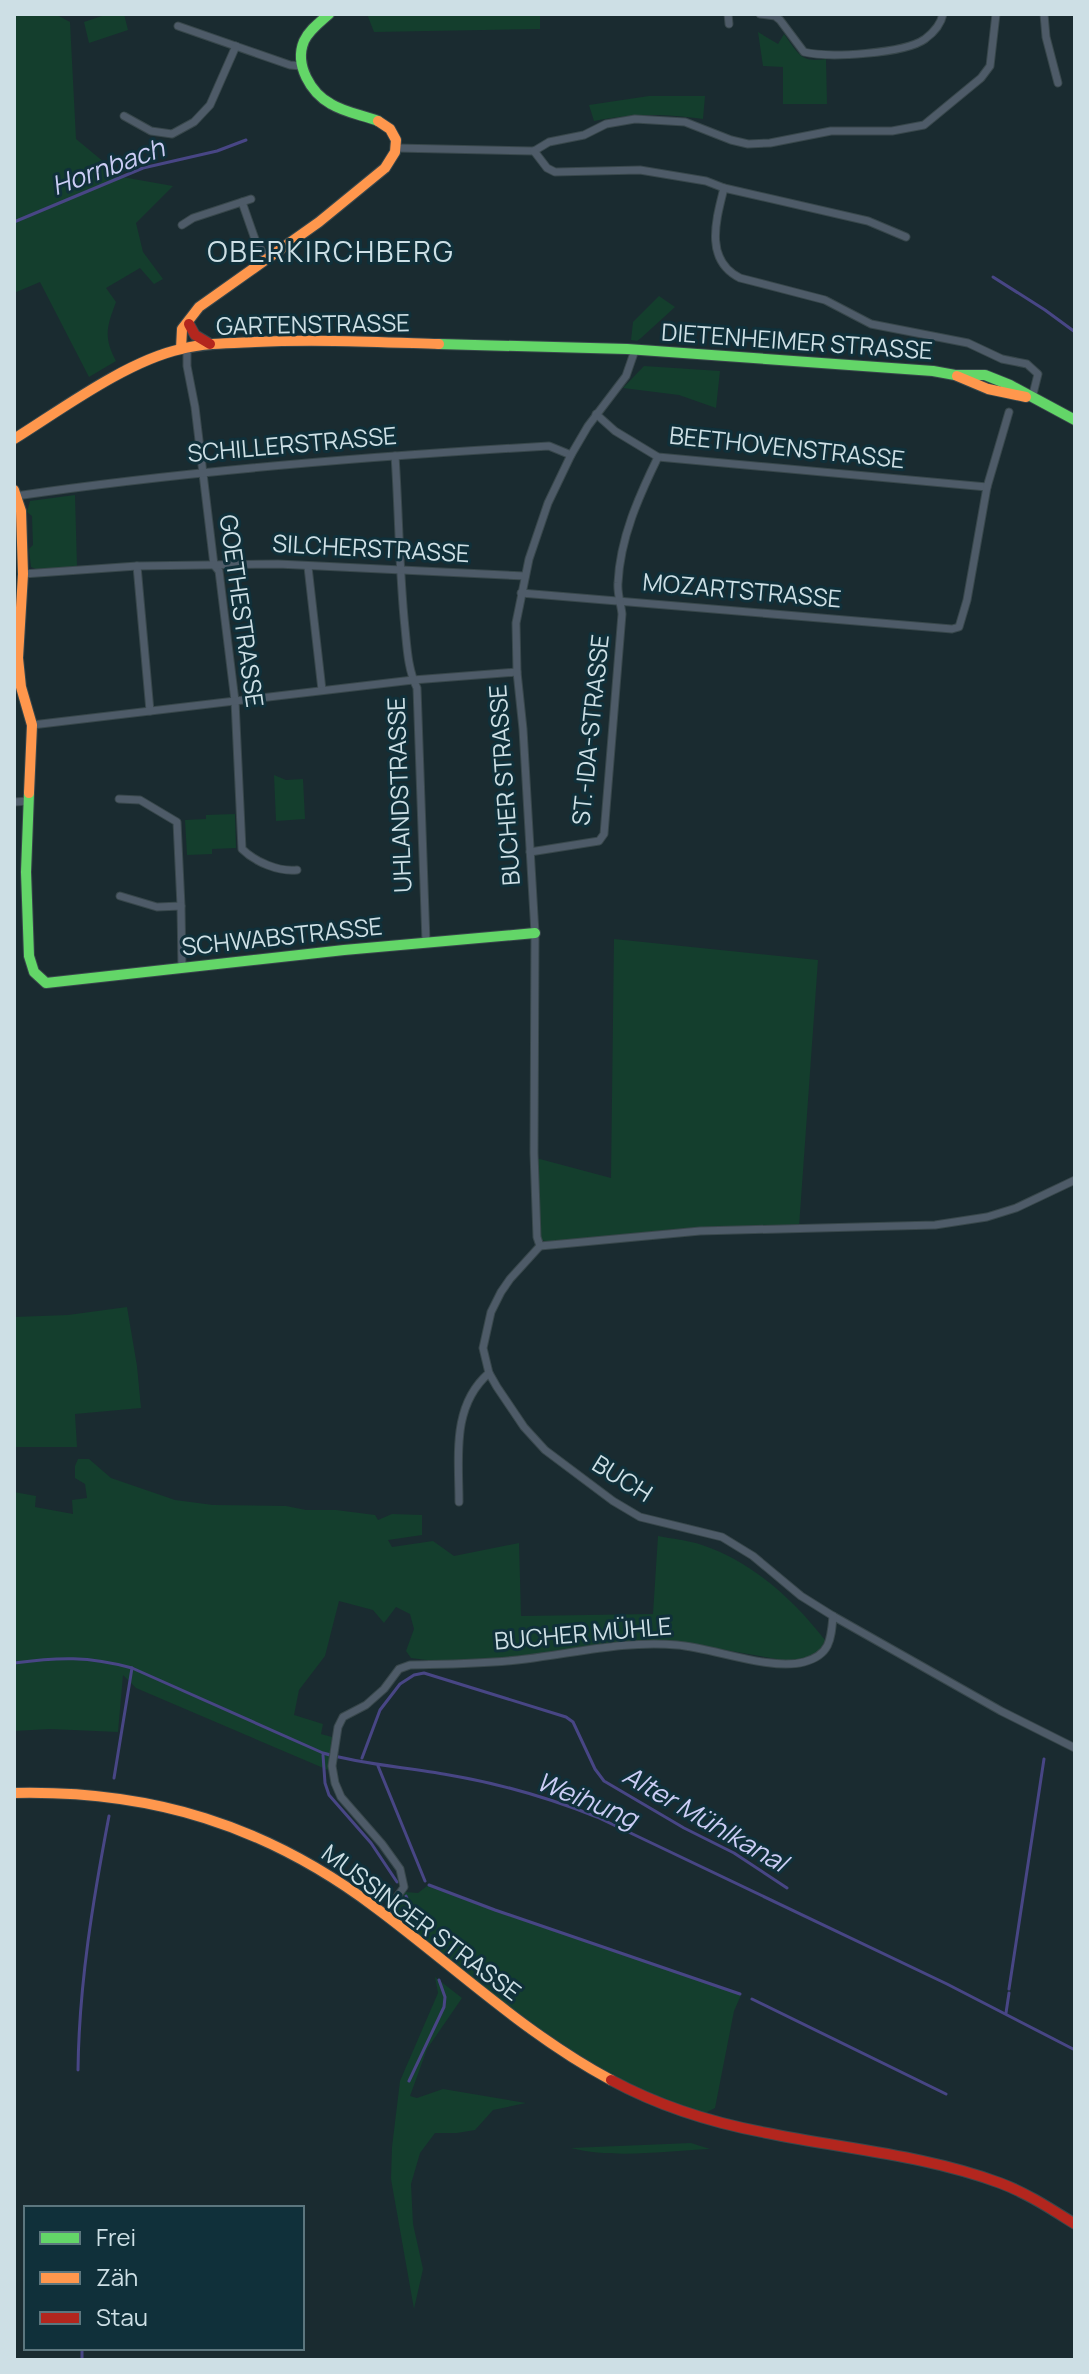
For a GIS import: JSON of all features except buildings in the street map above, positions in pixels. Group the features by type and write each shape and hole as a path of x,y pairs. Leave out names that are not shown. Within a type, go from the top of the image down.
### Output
{"street":[{"path":"184,349 181,330 191,319 265,256 318,222 366,184 389,164 396,148 396,138 390,129 323,99 301,66 299,54 303,43 313,28 329,14"},
{"path":"728,14 729,24"},
{"path":"760,14 780,20 804,52 844,54 884,51 923,41 939,26 943,14"},
{"path":"396,148 534,151 549,142 584,135 606,124 635,119 685,122 748,144 770,143 831,131 892,131 924,125 981,78 990,66 996,14"},
{"path":"1044,14 1046,37 1058,83"},
{"path":"178,26 290,65 301,66"},
{"path":"124,116 151,131 172,134 194,122 210,105 236,46"},
{"path":"534,151 547,168 555,172 640,170 706,181 724,188 868,221 906,237"},
{"path":"724,188 717,217 716,247 721,265 731,273 825,300 871,324 968,343 1002,359 1027,364 1038,374 1032,398"},
{"path":"182,225 193,218 246,201 256,242 265,256"},
{"path":"191,319 195,335 212,345"},
{"name":"GARTENSTRASSE","path":"14,439 123,373 144,362 184,349 281,341 337,341 635,350"},
{"name":"GOETHESTRASSE","path":"184,349 214,565 219,571 235,701 242,849 248,855 284,871 297,870"},
{"name":"DIETENHEIMER STRASSE","path":"635,350 985,375 1075,420"},
{"name":"BUCHER STRASSE","path":"540,1246 537,1237 534,1153 535,933 515,636 525,576 548,503 571,455 596,414 626,376 635,350"},
{"path":"987,487 1009,412"},
{"name":"BEETHOVENSTRASSE","path":"596,414 615,431 658,457 987,487"},
{"name":"SCHILLERSTRASSE","path":"15,493 395,456 549,446 571,455"},
{"name":"UHLANDSTRASSE","path":"395,456 399,572 408,657 417,688 426,942"},
{"path":"621,601 617,586 627,533 638,499 658,457"},
{"name":"MOZARTSTRASSE","path":"521,593 952,629 959,627 967,600 987,487"},
{"path":"14,802 29,801 32,725 21,687 18,658 23,574 18,561 21,511 15,493"},
{"name":"SILCHERSTRASSE","path":"23,574 137,566 278,564 525,576"},
{"path":"137,566 150,711"},
{"path":"308,567 322,690"},
{"name":"ST.-IDA-STRASSE","path":"530,852 599,841 604,834 621,601"},
{"path":"32,725 413,680 517,672"},
{"path":"119,799 140,800 177,822 182,968"},
{"name":"SCHWABSTRASSE","path":"29,801 26,872 29,956 36,976 46,983 535,933"},
{"path":"120,896 157,907 181,906"},
{"path":"459,1502 460,1426 467,1402 481,1379 489,1373 483,1348 491,1312 510,1279 540,1246 700,1231 935,1225 987,1217 1016,1208 1075,1180"},
{"name":"BUCH","path":"489,1373 536,1442 613,1501 650,1520 722,1537 753,1556 807,1600 833,1616"},
{"path":"833,1616 1001,1711 1075,1748"},
{"name":"BUCHER MÜHLE","path":"384,1915 404,1887 400,1869 341,1797 332,1766 338,1727 343,1717 366,1705 384,1689 399,1669 410,1665 495,1662 644,1644 678,1645 791,1664 817,1658 825,1652 830,1641 833,1616"},
{"name":"MUSSINGER STRASSE","path":"14,1793 106,1796 218,1821 305,1861 349,1888 531,2029 606,2077 670,2106 737,2126 967,2170 1032,2197 1075,2224"}],"green space":[{"path":"14,14 55,14 70,22 76,139 122,177 173,186 136,223 143,252 163,279 154,284 140,268 106,288 116,302 108,332 109,345 116,361 89,377 40,282 14,293"},
{"path":"108,14 124,14 128,30 89,43 84,22"},
{"path":"367,14 540,14 540,29 374,32"},
{"path":"758,32 778,44 784,34 801,56 811,60 826,59 827,104 783,104 783,67 763,66"},
{"path":"649,96 705,96 703,119 648,115 594,121 589,105"},
{"path":"659,296 675,307 637,341 631,340 633,322"},
{"path":"644,366 720,371 716,408 679,395 623,388"},
{"path":"75,495 77,567 31,567 32,516 27,512 30,501"},
{"path":"274,775 286,780 303,779 305,819 276,821"},
{"path":"235,814 236,848 212,849 212,854 187,855 185,820 206,819 206,815"},
{"path":"614,939 818,960 799,1227 673,1229 549,1244 541,1239 536,1158 611,1178"},
{"path":"127,1307 141,1408 75,1414 77,1447 14,1447 14,1317 68,1315"},
{"path":"78,1459 89,1459 111,1478 175,1500 213,1505 336,1510 375,1515 378,1520 392,1514 422,1515 422,1535 388,1540 392,1547 433,1541 454,1556 519,1543 521,1616 653,1614 658,1536 691,1542 720,1552 754,1571 785,1596 825,1640 818,1652 796,1660 691,1644 434,1661 411,1658 406,1651 414,1629 410,1614 396,1607 384,1623 373,1610 339,1601 325,1656 299,1690 294,1715 323,1724 321,1734 332,1737 328,1770 136,1688 123,1675 118,1732 14,1731 14,1492 36,1496 35,1507 73,1514 72,1500 87,1498 85,1484 75,1478"},
{"path":"427,1886 741,1995 734,2011 715,2108 705,2113 630,2084 563,2047 516,2013 402,1922 397,1908 405,1892 418,1893"},
{"path":"435,1977 462,1998 427,2049 410,2096 417,2098 443,2089 526,2103 493,2110 475,2130 435,2133 420,2153 411,2184 413,2224 423,2269 414,2309 391,2179 392,2147 400,2081 438,1993"},
{"path":"691,2143 710,2149 622,2154 571,2148"}],"waterway":[{"name":"Hornbach","path":"14,222 143,168 217,151 246,140"},
{"path":"993,277 1075,332"},
{"name":"Weihung","path":"14,1663 73,1659 132,1668 323,1753 487,1783 578,1810 947,1984 1075,2050"},
{"path":"114,1778 132,1668"},
{"name":"Alter Mühlkanal","path":"362,1758 380,1710 400,1684 424,1673 566,1717 573,1722 604,1781 734,1853 787,1888"},
{"path":"323,1755 329,1795 371,1843 397,1882"},
{"path":"1009,1989 1044,1759"},
{"path":"378,1766 425,1881"},
{"path":"78,2070 88,1942 109,1816"},
{"path":"429,1885 740,1994"},
{"path":"406,1896 420,1928"},
{"path":"409,2081 444,2007 445,1997 439,1980"},
{"path":"1006,2013 1009,1993"},
{"path":"752,1999 946,2094"},
{"path":"82,2350 82,2360"}],"traffic: fast":[{"path":"329,14 304,41 301,59 306,77 317,93 331,104 378,121"},
{"path":"439,344 627,349 985,375 1075,420"},
{"path":"29,793 26,872 29,956 34,972 46,983 344,950 535,933"}],"traffic: slow":[{"path":"181,349 182,329 199,307 319,222 385,168 395,152 396,140 390,129 378,121"},
{"path":"14,439 117,375 181,349 278,341 439,344"},
{"path":"957,376 988,389 1026,397"},
{"path":"14,490 21,511 23,574 18,658 21,687 32,725 29,793"},
{"path":"14,1793 113,1798 160,1806 249,1834 334,1879 376,1908 519,2021 611,2080"}],"traffic: jam":[{"path":"189,324 195,335 210,344"},
{"path":"611,2080 667,2106 727,2124 972,2173 1020,2192 1075,2224"}],"district":[{"name":"OBERKIRCHBERG","path":"331,252"}]}
